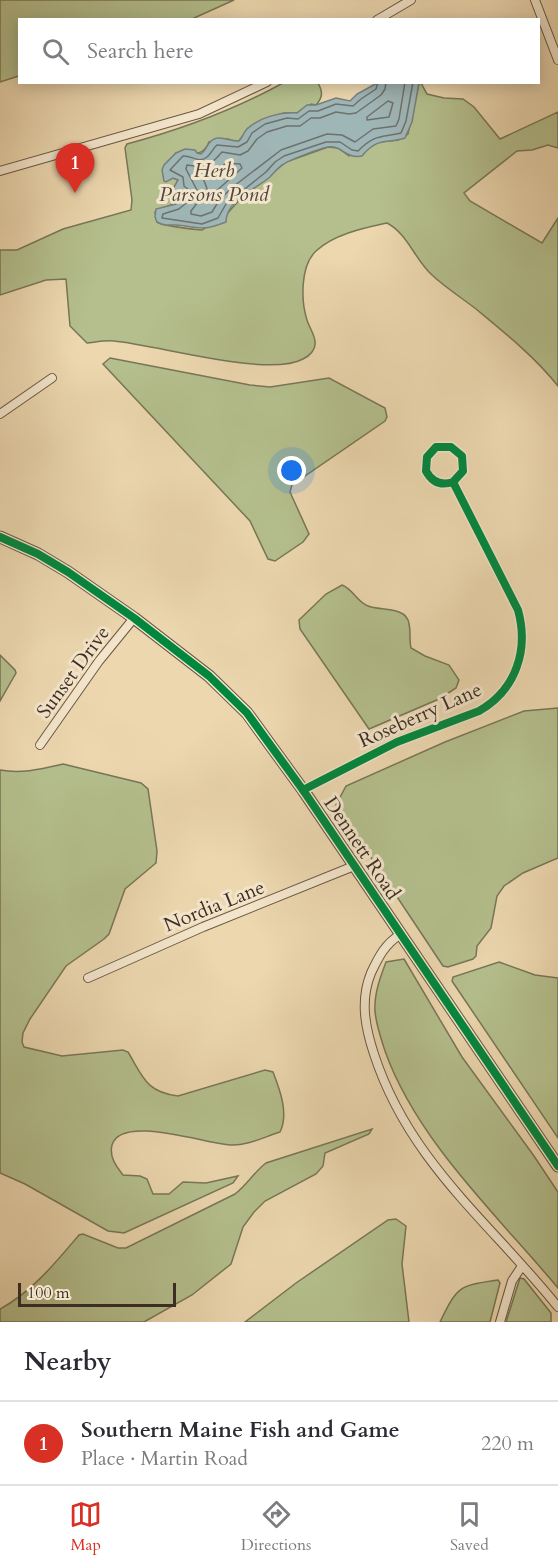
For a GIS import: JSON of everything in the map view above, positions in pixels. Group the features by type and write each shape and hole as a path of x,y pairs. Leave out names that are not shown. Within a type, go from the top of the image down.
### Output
{"street":[{"path":"380,18 411,0"},
{"path":"535,0 558,60"},
{"path":"0,171 200,114 263,84"},
{"path":"0,414 52,378"},
{"path":"436,447 451,447 462,456 463,471 453,482 439,483 428,475 425,466 427,457 436,447"},
{"name":"Roseberry Lane","path":"303,790 397,742 479,711 503,692 517,672 522,639 518,610 453,482"},
{"name":"Dennett Road","path":"0,537 38,554 68,572 191,661 231,697 265,736 303,790 558,1166"},
{"name":"Sunset Drive","path":"40,745 99,661 134,618"},
{"name":"Nordia Lane","path":"88,978 203,927 354,866"},
{"path":"401,934 390,941 383,950 366,991 366,1024 379,1070 399,1115 429,1159 558,1307"},
{"path":"500,1322 512,1281 522,1266"}],"green space":[{"path":"0,0 234,0 194,18 18,18 18,76 0,82"},
{"path":"281,84 318,84 321,92 316,105 311,104 297,113 284,113 248,128 239,141 228,139 209,142 200,153 176,153 164,168 164,180 173,178 178,180 172,191 186,196 155,212 157,222 202,230 226,215 243,196 286,162 328,147 338,148 349,156 378,142 398,140 408,134 419,84 422,84 427,94 463,99 474,107 500,139 558,112 558,148 548,145 532,150 517,151 464,193 470,201 542,243 558,218 558,386 540,365 509,336 432,275 406,240 387,223 331,240 311,257 305,274 303,294 305,312 315,347 306,358 287,364 239,363 114,341 87,343 70,326 66,279 46,280 0,295 0,250 17,250 63,229 131,210 132,200 125,148 127,144 168,132 245,102"},
{"path":"110,358 270,387 329,378 385,408 387,417 385,421 292,485 290,492 309,534 303,542 275,561 268,559 250,521 103,364"},
{"path":"342,585 368,606 403,614 409,624 411,648 449,665 459,680 456,688 439,699 369,729 300,629 299,620 326,594"},
{"path":"0,655 16,673 0,701"},
{"path":"558,708 558,858 523,873 504,886 497,896 491,928 477,946 476,956 448,967 443,966 336,805 346,786 445,742 524,711"},
{"path":"63,764 141,783 148,789 157,851 156,863 125,889 109,934 66,966 30,1019 23,1033 24,1047 62,1056 123,1050 128,1052 142,1076 152,1087 178,1096 265,1070 273,1072 284,1110 280,1132 243,1144 230,1145 147,1131 131,1132 119,1136 111,1149 116,1165 123,1175 140,1176 147,1179 153,1194 169,1194 183,1182 206,1183 238,1176 233,1183 124,1233 108,1231 25,1184 0,1173 0,770 24,771"},
{"path":"404,959 462,1057 558,1192 558,1288 438,1147 399,1084 380,1036 376,1021 375,998 386,962"},
{"path":"499,962 535,975 558,978 558,1138 452,981 453,977"},
{"path":"372,1129 369,1134 325,1153 323,1166 316,1174 265,1201 243,1227 231,1264 192,1295 144,1322 0,1322 0,1309 33,1285 79,1235 83,1234 118,1248 126,1248 235,1194 266,1163"},
{"path":"396,1219 406,1226 402,1264 409,1322 245,1322 296,1283 388,1220"},
{"path":"520,1278 524,1279 551,1313 551,1322 506,1322"},
{"path":"498,1280 500,1283 490,1322 440,1322 451,1301 461,1289"}],"water":[{"name":"Herb Parsons Pond","path":"375,84 419,84 412,122 405,138 372,146 362,156 351,156 337,148 328,147 293,160 280,167 236,201 227,214 226,222 201,228 164,225 157,222 156,209 176,204 186,196 172,191 178,180 173,178 164,181 162,170 164,165 176,153 185,149 195,150 201,154 213,139 239,141 247,129 264,118 277,114 297,113 307,105 316,105 336,98 350,101 357,94"}],"cycle path":[{"path":"303,790 397,742 479,711 502,692 516,668 522,640 518,610 453,482 463,471 462,456 451,447 436,447 427,457 426,471 437,482 445,484 453,482"},
{"path":"0,537 38,554 68,572 134,618 209,676 247,713 303,790 558,1166"}],"place":[{"name":"Southern Maine Fish and Game","path":"75,193"}]}
